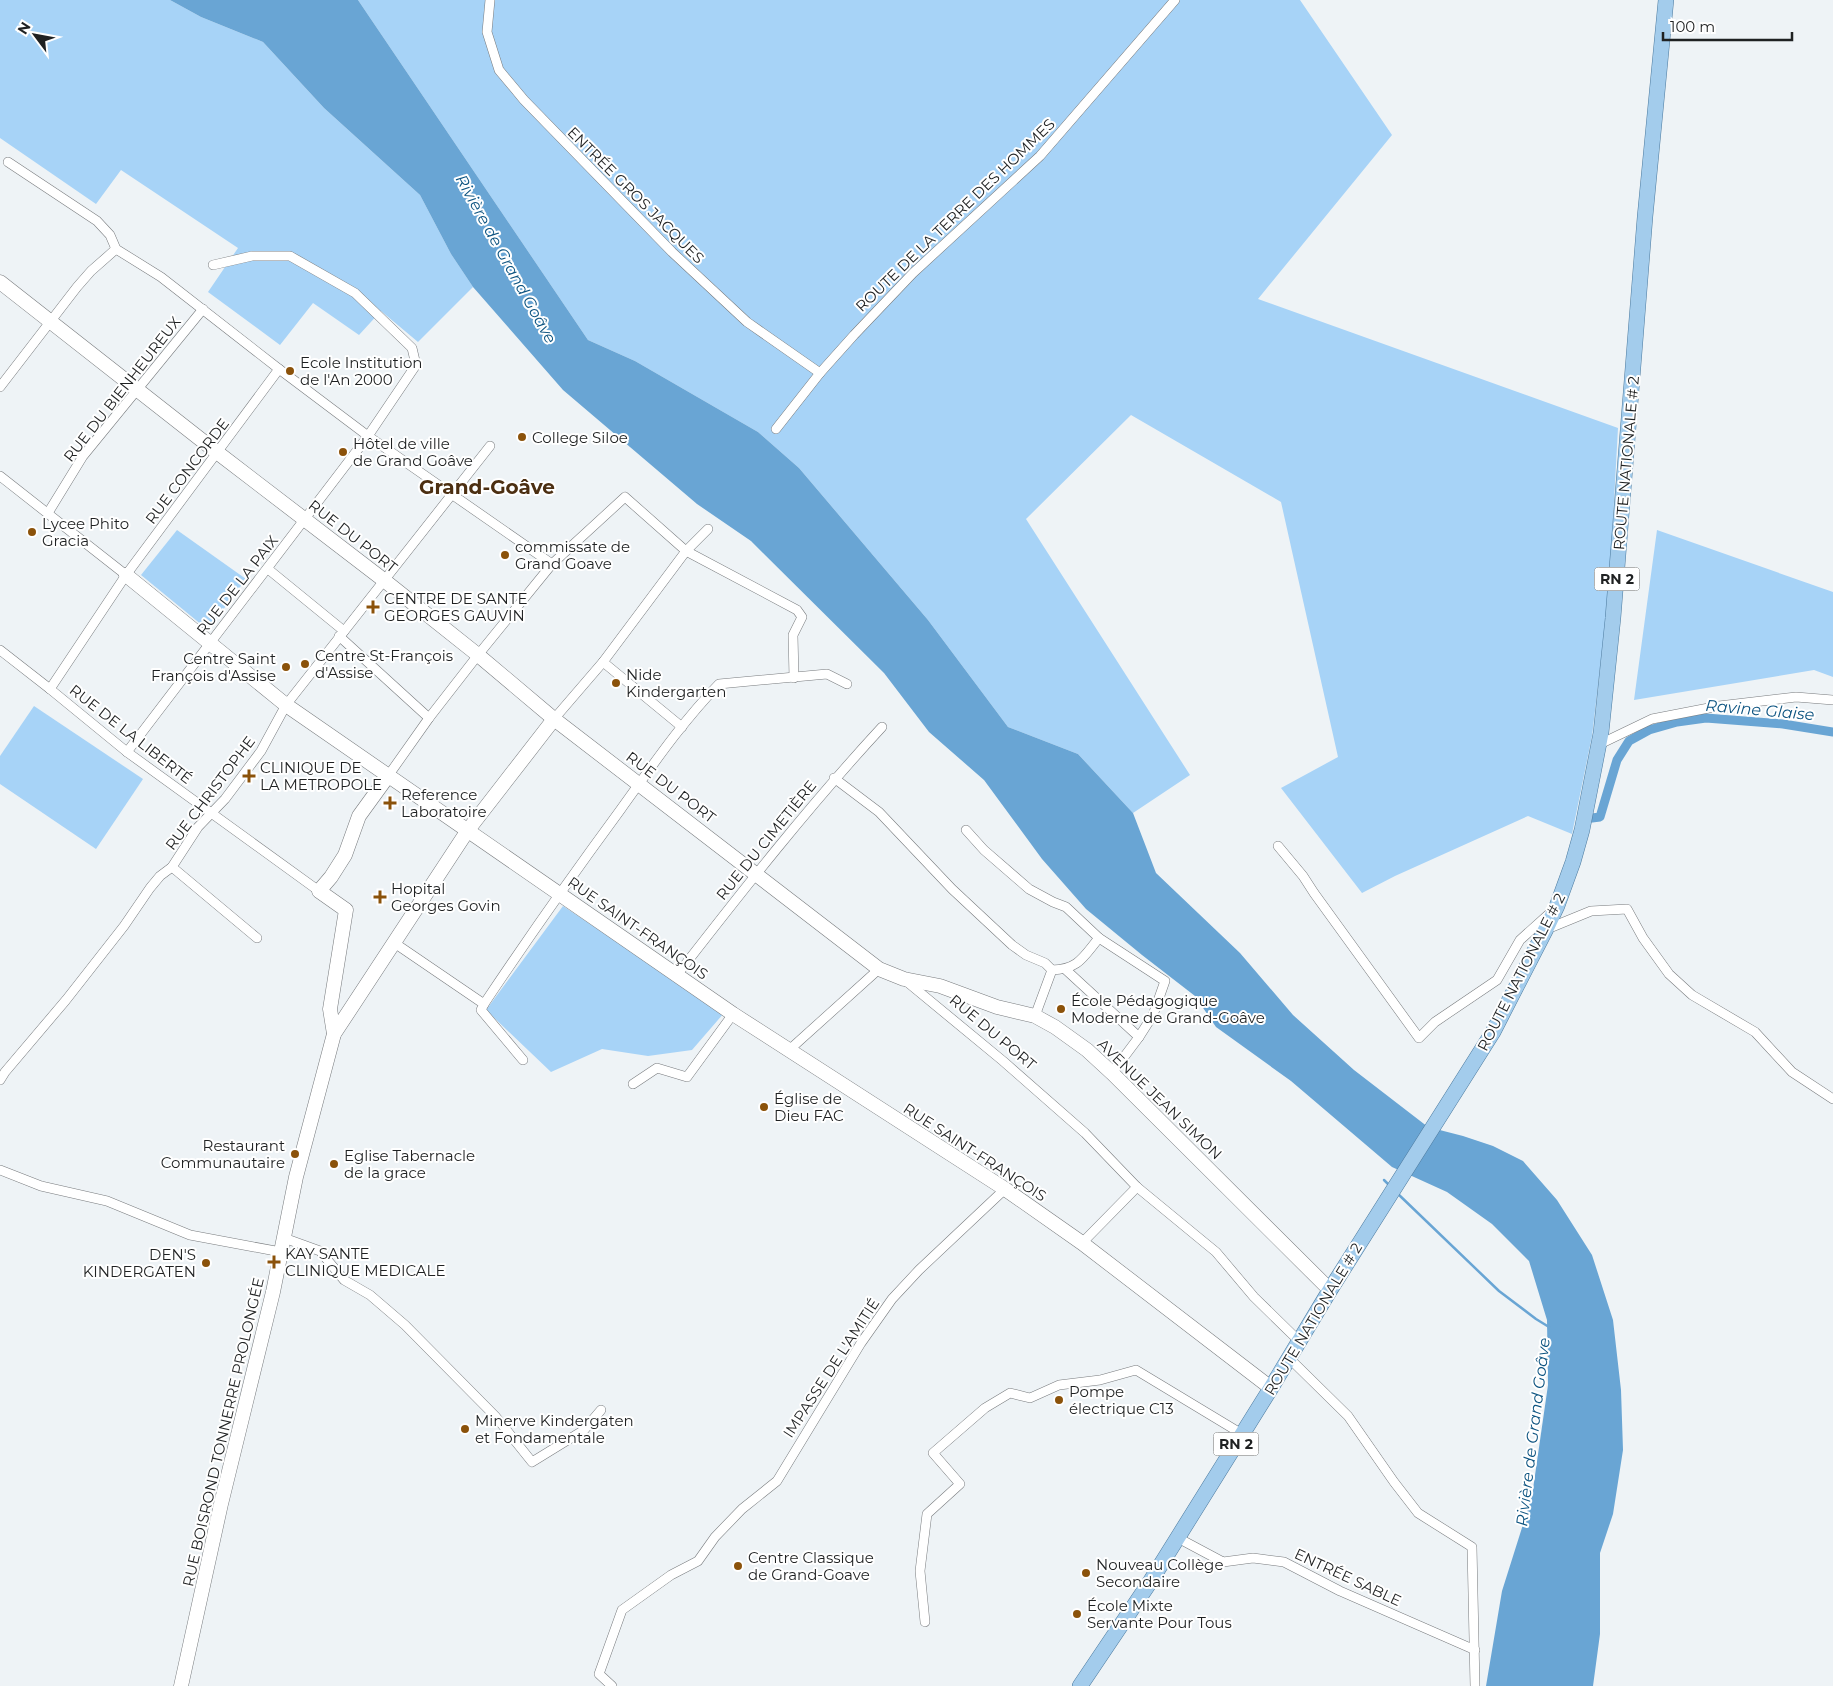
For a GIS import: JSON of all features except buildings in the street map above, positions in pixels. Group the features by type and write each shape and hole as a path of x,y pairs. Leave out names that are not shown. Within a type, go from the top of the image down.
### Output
{"main road":[{"name":"ROUTE NATIONALE # 2","path":"1080,1686 1178,1538 1330,1290 1493,1032 1557,906 1582,830 1600,744 1614,608 1645,217 1666,0"}],"street":[{"name":"ENTRÉE GROS JACQUES","path":"490,0 487,32 499,70 524,100 672,252 747,322 820,373"},
{"name":"ROUTE DE LA TERRE DES HOMMES","path":"776,428 820,373 913,273 1040,156 1175,0"},
{"path":"8,162 97,221 110,235 116,250 161,277 368,436 552,564"},
{"path":"0,387 91,271 116,250"},
{"name":"RUE DE LA PAIX","path":"127,752 368,436 416,364 412,348 355,293 290,256 252,256 213,265"},
{"name":"RUE DU PORT","path":"0,282 478,655 554,719 879,969 904,979 1003,1061 1085,1133 1137,1187 1216,1252 1254,1296 1299,1341"},
{"name":"RUE DU BIENHEUREUX","path":"48,513 83,456 203,309"},
{"name":"RUE CONCORDE","path":"50,689 126,575 279,369"},
{"name":"RUE CHRISTOPHE","path":"0,1080 124,926 150,888 160,876 172,867 198,827 212,813 261,751 286,705 490,446"},
{"name":"RUE SAINT-FRANÇOIS","path":"0,476 286,705 733,1014 1005,1190 1082,1243 1271,1388"},
{"path":"334,1034 330,1009 346,910 319,891 331,878 345,855 359,816 429,718 552,564 625,497 686,550 797,610 802,617 793,635 794,678"},
{"path":"554,719 603,662 686,550 708,529"},
{"path":"268,569 341,634 429,718"},
{"name":"RUE DE LA LIBERTÉ","path":"0,650 127,752 319,891"},
{"path":"603,662 682,727"},
{"path":"523,1060 481,1010 484,1004 559,894 639,783 682,727 719,684 828,674 847,684"},
{"path":"1600,744 1652,719 1709,708 1796,697 1833,700"},
{"name":"RUE BOISROND TONNERRE PROLONGÉE","path":"181,1686 281,1252 296,1176 334,1034 468,830 554,719"},
{"name":"RUE DU CIMETIÈRE","path":"677,975 756,873 834,778 882,727"},
{"path":"834,778 879,812 965,902 1012,945 1026,955 1046,963 1052,970"},
{"path":"966,830 984,850 1029,889 1066,907 1099,938 1165,981 1153,1015 1112,1073"},
{"path":"1278,846 1291,860 1419,1038 1435,1022 1496,980 1520,940 1557,906"},
{"path":"172,867 256,938"},
{"path":"1546,929 1591,911 1627,909 1669,974 1692,995 1755,1032 1792,1072 1833,1099"},
{"path":"1052,970 1065,969 1076,965 1099,938"},
{"path":"393,942 484,1004"},
{"path":"788,1051 879,969"},
{"path":"1065,969 1139,1037"},
{"path":"1035,1016 1052,970"},
{"name":"AVENUE JEAN SIMON","path":"904,979 940,986 997,1007 1035,1016 1087,1050 1330,1290"},
{"path":"633,1084 657,1068 688,1076 733,1014"},
{"path":"0,1170 41,1186 107,1202 190,1235 281,1252"},
{"path":"1082,1243 1137,1187"},
{"name":"IMPASSE DE L'AMITIÉ","path":"612,1686 599,1674 622,1610 671,1575 698,1561 714,1537 734,1517 777,1481 861,1343 892,1299 919,1270 1005,1190"},
{"path":"284,1238 320,1251 344,1280 370,1295 405,1325 496,1417 532,1462 584,1430 601,1410"},
{"path":"1289,1358 1348,1416 1418,1513 1472,1547 1476,1686"},
{"path":"925,1622 920,1571 927,1514 960,1484 933,1453 985,1408 1010,1393 1030,1398 1059,1385 1100,1380 1136,1370 1242,1434"},
{"name":"ENTRÉE SABLE","path":"1178,1538 1223,1562 1253,1558 1284,1562 1340,1591 1475,1650"}],"shaded area":[{"path":"0,0 170,0 201,17 263,42 324,108 420,195 451,254 473,287 418,342 381,311 359,335 313,303 280,345 208,292 238,248 121,170 96,204 0,138"},
{"path":"358,0 1300,0 1392,135 1258,299 1618,428 1609,592 1592,736 1572,834 1528,816 1395,876 1362,893 1281,788 1338,757 1281,502 1131,415 1026,519 1190,775 1133,813 1078,754 1008,727 928,620 799,468 758,432 635,361 588,340"},
{"path":"177,530 246,579 208,630 141,575"},
{"path":"1657,530 1833,592 1833,677 1814,670 1634,700"},
{"path":"34,706 143,779 96,849 0,784 0,756"},
{"path":"563,906 724,1013 692,1050 648,1056 602,1049 551,1072 486,1010"}],"water":[{"name":"Rivière de Grand Goâve","path":"170,0 358,0 588,340 635,361 758,432 799,468 928,620 1008,727 1078,754 1133,813 1156,873 1240,953 1293,1015 1354,1070 1428,1127 1493,1146 1523,1161 1557,1200 1592,1255 1613,1320 1621,1390 1623,1450 1613,1514 1600,1553 1600,1634 1593,1686 1486,1686 1502,1591 1532,1496 1548,1385 1547,1320 1529,1261 1492,1224 1447,1192 1392,1167 1291,1081 1216,1027 1195,996 1086,909 1042,859 984,780 929,732 884,673 751,541 697,504 563,390 473,287 451,254 420,195 324,108 263,42 201,17"}],"waterway":[{"name":"Ravine Glaise","path":"1592,818 1600,817 1617,760 1629,741 1649,730 1677,722 1706,718 1783,724 1833,732"},
{"path":"1384,1180 1390,1186"},
{"path":"1397,1193 1499,1291 1549,1327"}],"place":[{"name":"Ecole Institution de l'An 2000","path":"290,371"},
{"name":"College Siloe","path":"522,437"},
{"name":"Hôtel de ville de Grand Goâve","path":"343,452"},
{"name":"Lycee Phito Gracia","path":"32,532"},
{"name":"commissate de Grand Goave","path":"505,555"},
{"name":"CENTRE DE SANTE GEORGES GAUVIN","path":"373,607"},
{"name":"Centre St-François d'Assise","path":"305,664"},
{"name":"Centre Saint François d'Assise","path":"286,667"},
{"name":"Nide Kindergarten","path":"616,683"},
{"name":"CLINIQUE DE LA METROPOLE","path":"249,776"},
{"name":"Reference Laboratoire","path":"390,803"},
{"name":"Hopital Georges Govin","path":"380,897"},
{"name":"École Pédagogique Moderne de Grand-Goâve","path":"1061,1009"},
{"name":"Église de Dieu FAC","path":"764,1107"},
{"name":"Restaurant Communautaire","path":"295,1154"},
{"name":"Eglise Tabernacle de la grace","path":"334,1164"},
{"name":"KAY SANTE CLINIQUE MEDICALE","path":"274,1262"},
{"name":"DEN'S KINDERGATEN","path":"206,1263"},
{"name":"Pompe électrique C13","path":"1059,1400"},
{"name":"Minerve Kindergaten et Fondamentale","path":"465,1429"},
{"name":"Centre Classique de Grand-Goave","path":"738,1566"},
{"name":"Nouveau Collège Secondaire","path":"1086,1573"},
{"name":"École Mixte Servante Pour Tous","path":"1077,1614"}],"district":[{"name":"Grand-Goâve","path":"487,487"}]}
